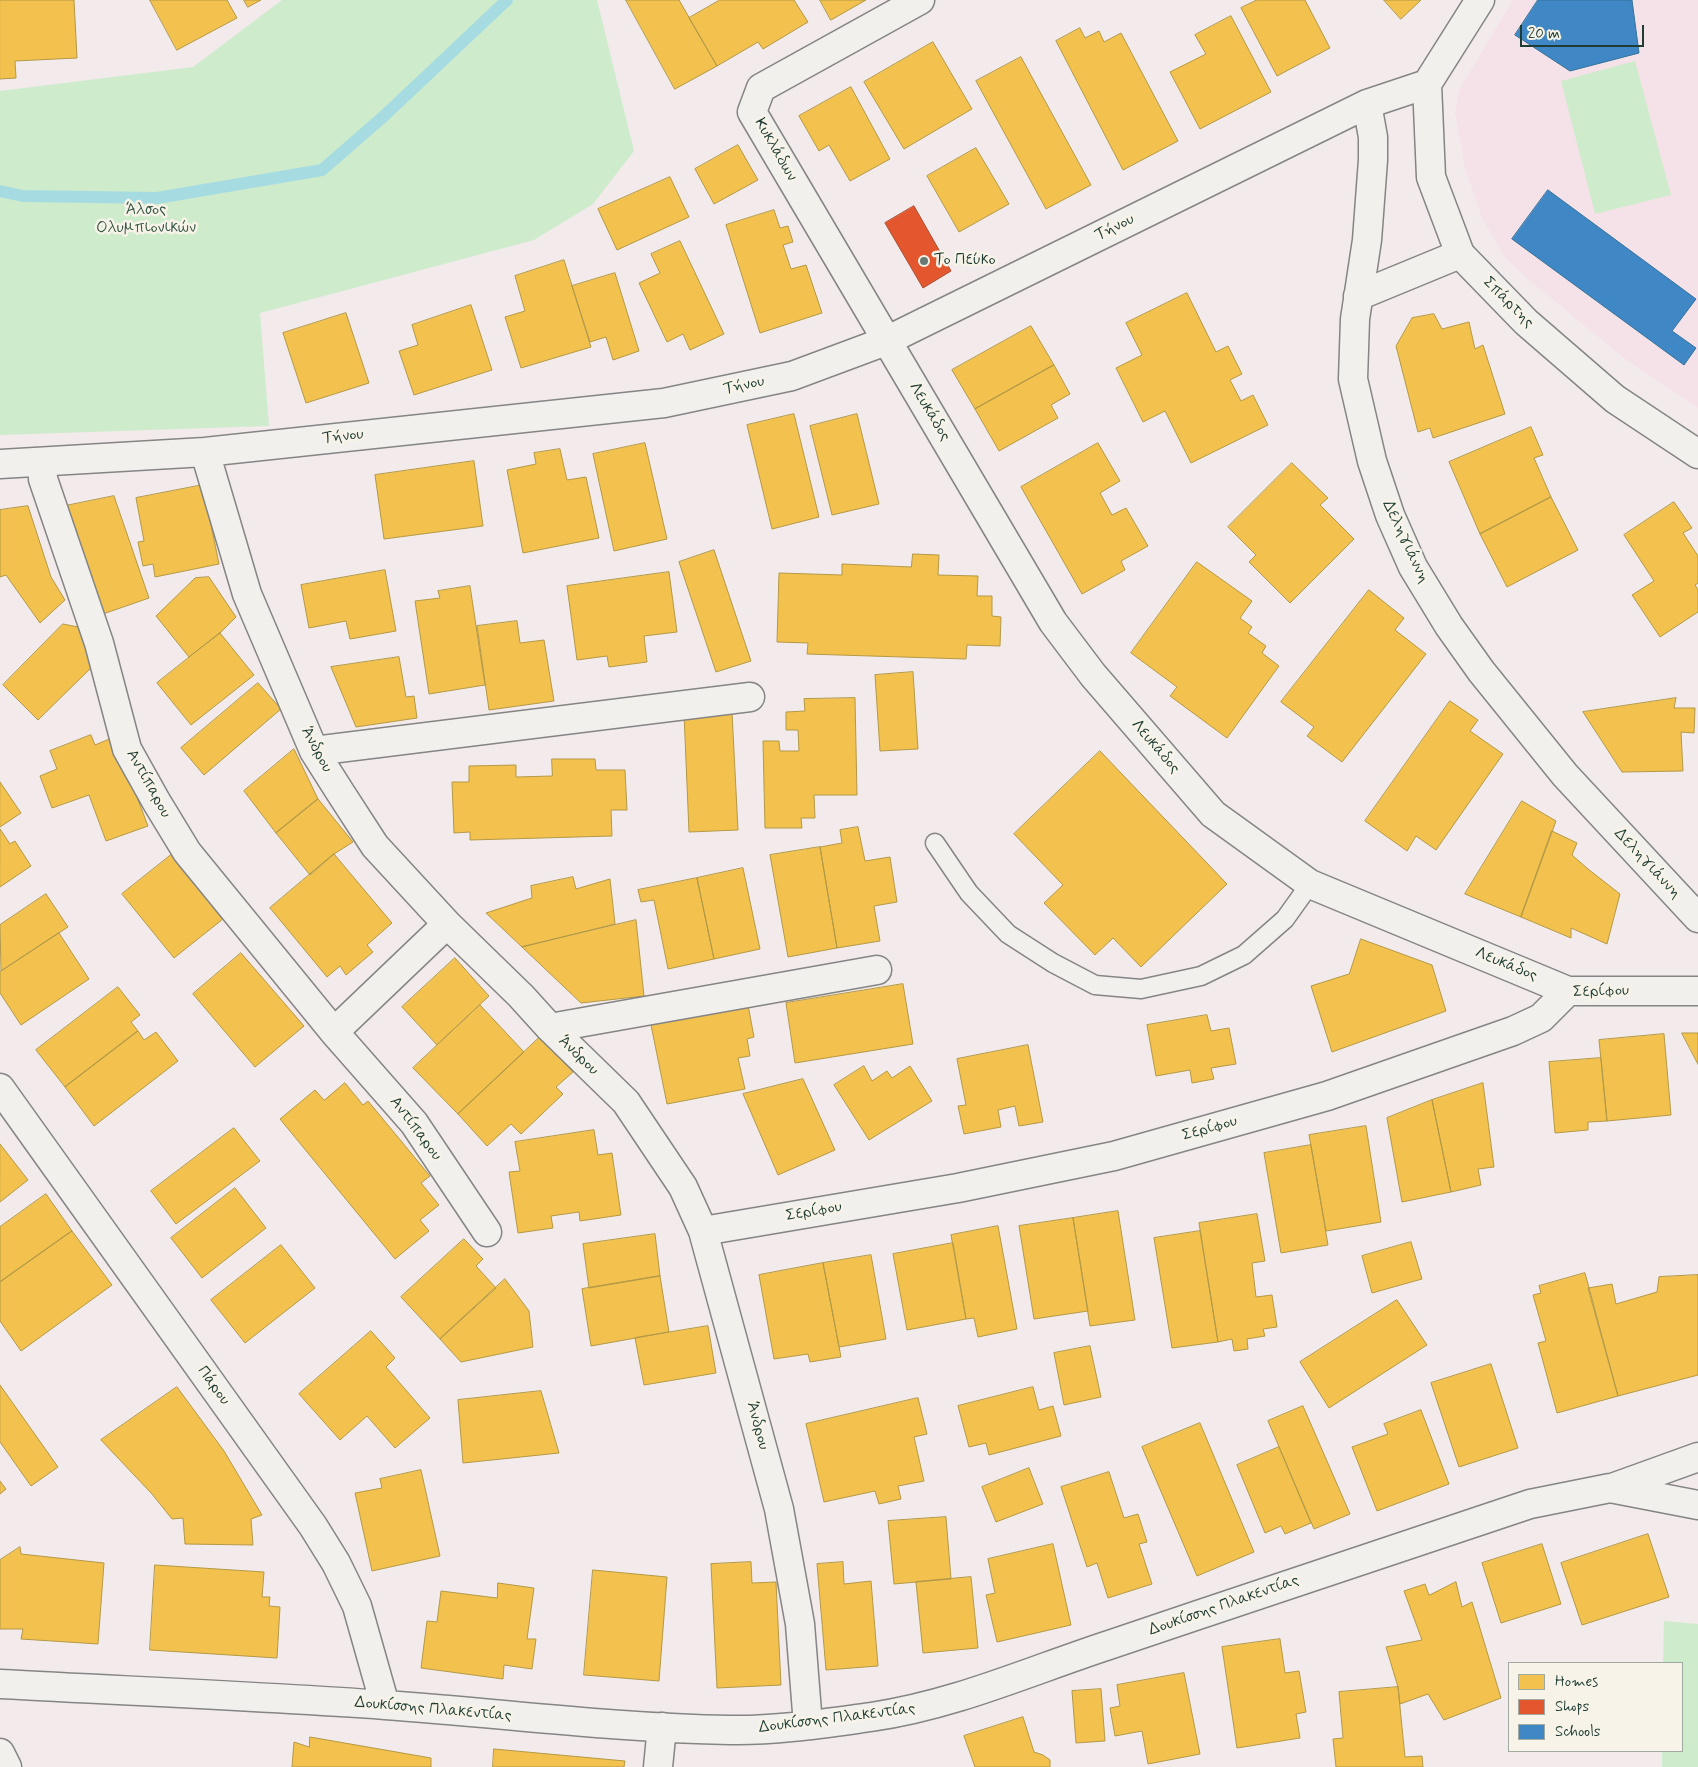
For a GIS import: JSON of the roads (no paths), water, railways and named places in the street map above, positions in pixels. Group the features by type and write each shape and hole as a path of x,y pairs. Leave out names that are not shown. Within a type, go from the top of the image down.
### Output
{"street":[{"name":"Κυκλάδων","path":"886,341 752,112 761,88 920,0"},
{"path":"1427,84 1480,0"},
{"name":"Τήνου","path":"0,464 205,452 664,403 792,376 886,341 1367,104 1427,84"},
{"name":"Σπάρτης","path":"1427,84 1431,177 1460,254 1526,322 1615,399 1698,454"},
{"name":"Δεληγιάννη","path":"1367,104 1373,137 1373,160 1368,240 1358,296 1353,379 1372,461 1390,515 1413,568 1448,626 1481,671 1578,789 1698,918"},
{"path":"1358,296 1460,254"},
{"name":"Λευκάδος","path":"886,341 1053,622 1093,675 1213,814 1310,884 1568,990"},
{"name":"Άνδρου","path":"205,452 247,594 314,750 376,846 447,924 626,1102 683,1188 703,1231 778,1509 800,1624 808,1725"},
{"name":"Αντίπαρου","path":"42,462 43,479 99,643 127,749 156,801 187,852 334,1032 414,1123 487,1232"},
{"path":"314,750 750,697"},
{"path":"334,1032 447,924"},
{"path":"550,1028 877,970"},
{"name":"Σερίφου","path":"703,1231 958,1188 1132,1151 1327,1096 1513,1031 1541,1018 1568,990 1698,991"},
{"name":"Πάρου","path":"0,1088 313,1526 336,1562 357,1606 384,1705"},
{"path":"1610,1488 1698,1457"},
{"name":"Δουκίσσης Πλακεντίας","path":"0,1684 384,1705 662,1727 734,1730 808,1725 875,1717 929,1707 978,1692 1056,1662 1530,1504 1610,1488 1698,1505"},
{"path":"658,1767 662,1727"},
{"path":"0,1753 6,1767"}],"lane":[{"path":"935,843 969,894 1008,934 1053,963 1096,984 1105,986 1141,989 1166,984 1200,976 1244,955 1285,919 1310,884"}],"waterway":[{"path":"0,191 23,196 157,198 322,170 384,116 507,0"}],"place":[{"name":"Το Πεύκο","path":"924,261"}],"park label":[{"name":"Άλσος Ολυμπιονικών","path":"146,220"}]}
